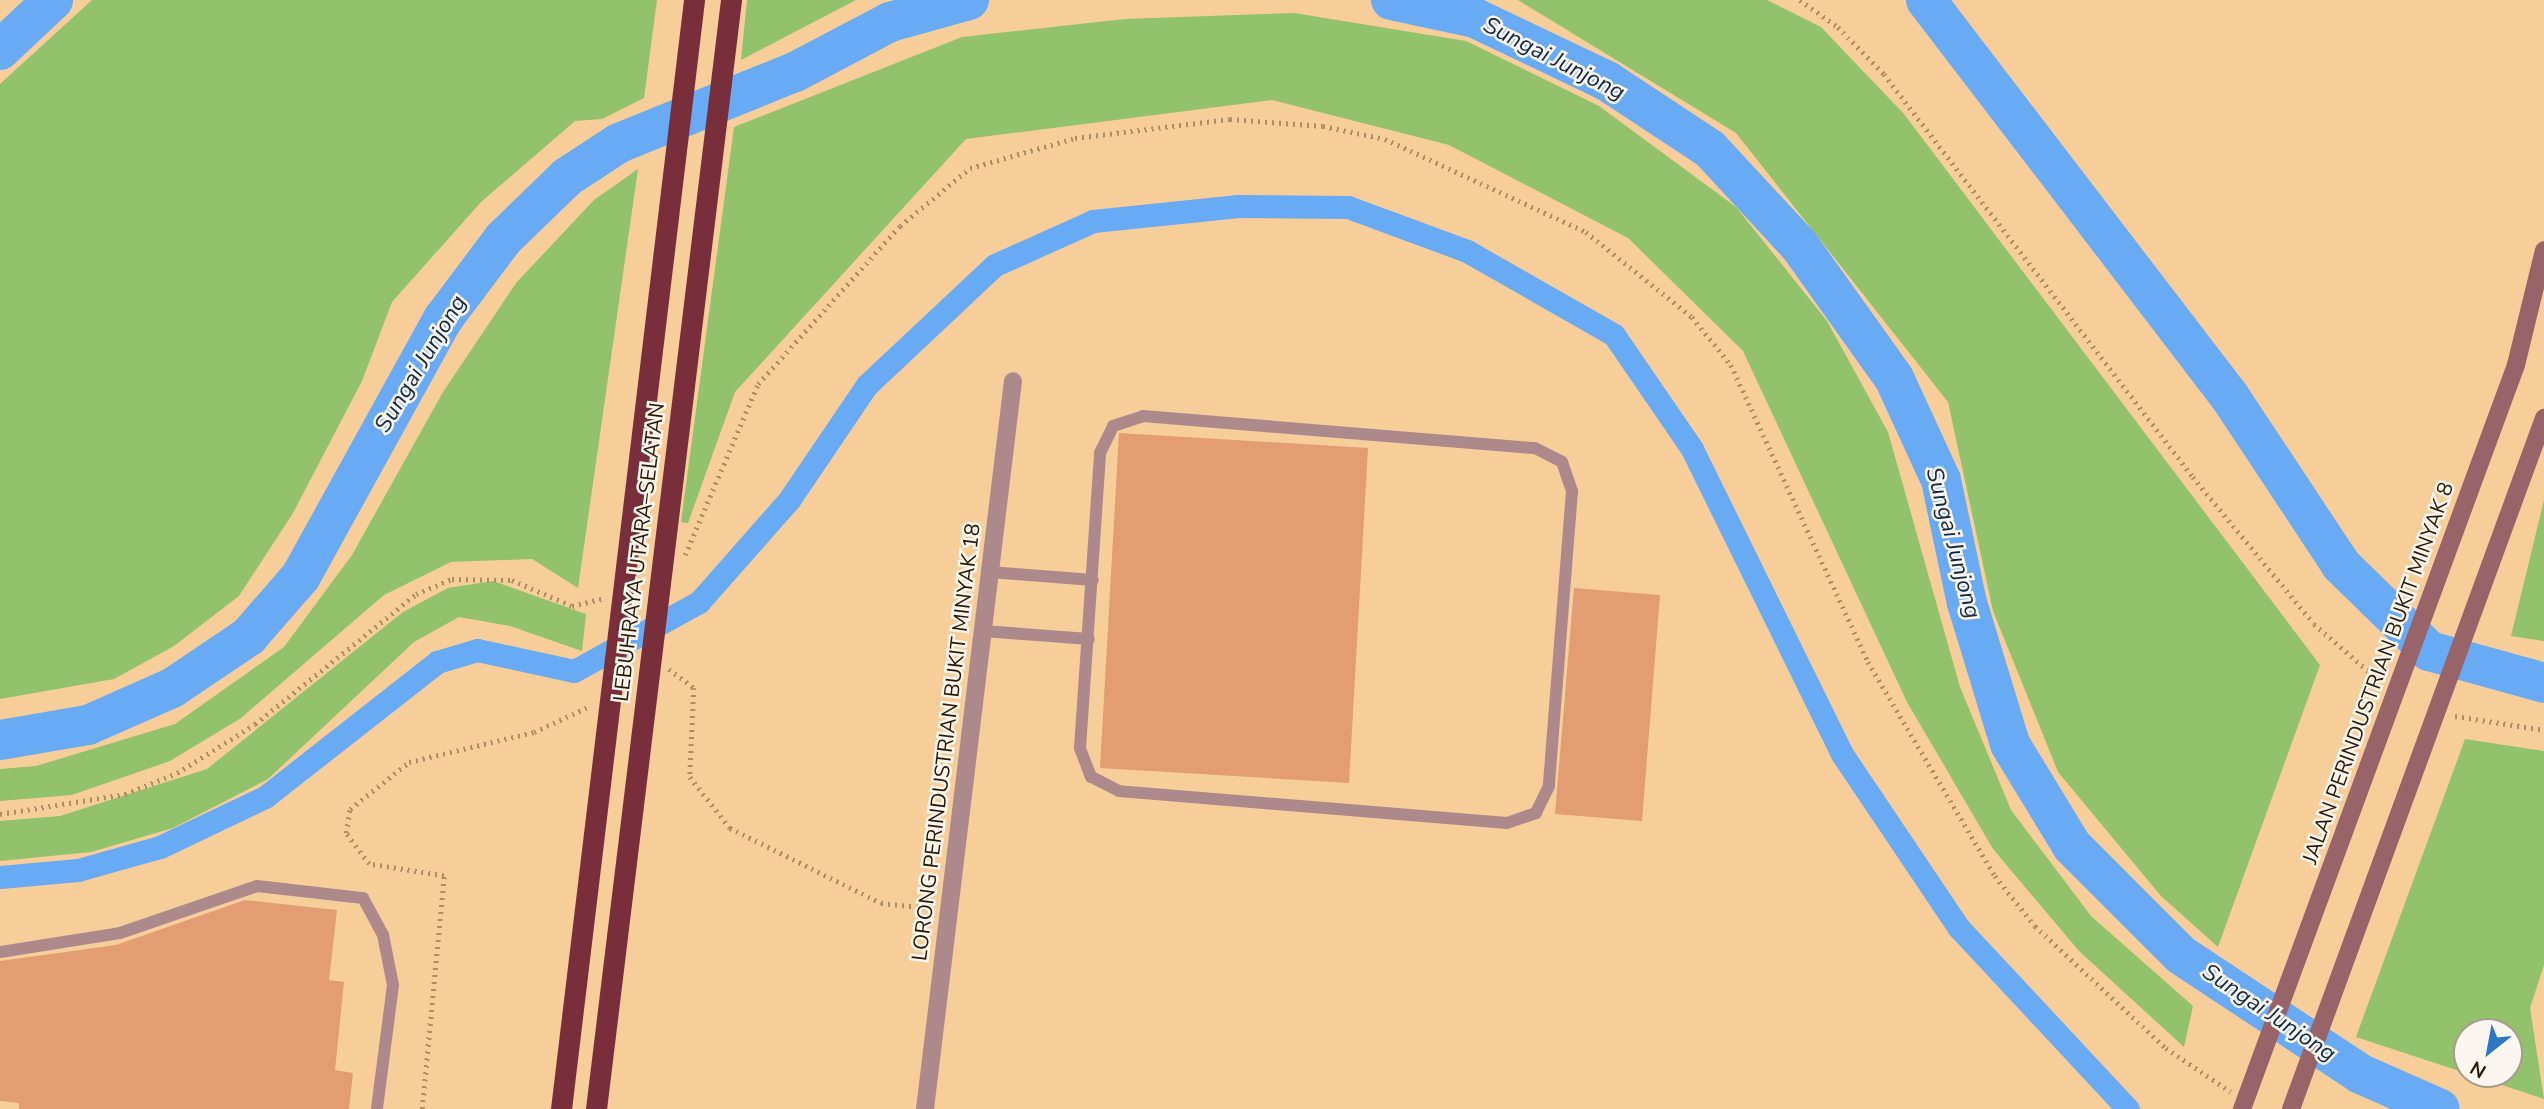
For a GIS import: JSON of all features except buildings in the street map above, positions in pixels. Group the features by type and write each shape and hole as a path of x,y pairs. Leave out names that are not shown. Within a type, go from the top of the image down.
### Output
{"highway":[{"name":"LEBUHRAYA UTARA–SELATAN","path":"561,1109 694,0"},
{"name":"LEBUHRAYA UTARA–SELATAN","path":"596,1109 731,0"}],"street":[{"name":"JALAN PERINDUSTRIAN BUKIT MINYAK 8","path":"2240,1102 2516,365 2544,250"},
{"name":"LORONG PERINDUSTRIAN BUKIT MINYAK 18","path":"925,1109 1013,381"},
{"path":"2291,1109 2544,418"}],"lane":[{"path":"1127,418 1535,449 1550,453 1570,476 1549,786 1536,813 1522,821 1103,787 1082,764 1080,748 1093,580 1100,453 1104,438 1127,418"},
{"path":"990,572 1093,580"},
{"path":"982,631 1088,639"},
{"path":"0,951 120,933 257,887 363,898 383,934 393,985 377,1109"}],"path":[{"path":"1800,0 1839,27 1884,74 2193,478 2314,624 2388,686"},
{"path":"676,563 690,550 758,384 900,226 971,168 1074,138 1230,120 1323,125 1385,139 1586,232 1692,317 1731,365 1867,662 1995,876 2035,926 2166,1048 2240,1102"},
{"path":"0,814 125,794 177,773 254,724 416,594 452,579 512,580 572,606 613,594"},
{"path":"2447,713 2544,730"}],"green space":[{"path":"92,0 657,0 644,98 602,119 575,121 481,202 392,302 362,381 293,513 239,596 174,646 114,679 0,699 0,84"},
{"path":"747,0 856,0 741,60"},
{"path":"1518,0 1767,0 1821,27 1904,114 2320,665 2218,947 2161,896 2058,772 1993,611 1948,402 1736,133"},
{"path":"1294,13 1466,41 1599,106 1736,207 1827,321 1888,432 1960,687 2011,810 2091,916 2193,1006 2184,1047 2079,951 1993,849 1907,702 1743,351 1628,238 1449,145 1272,100 966,139 735,392 688,523 681,522 734,127 962,37 1125,19"},
{"path":"638,169 578,588 532,559 451,562 384,595 241,718 170,761 72,795 0,801 0,769 36,766 175,724 284,647 352,555 443,392 516,283 594,200"},
{"path":"2544,500 2544,641 2511,636"},
{"path":"493,581 586,614 582,651 510,626 459,617 414,642 268,779 173,828 91,852 0,861 0,821 60,816 207,769 403,612 448,588"},
{"path":"2465,739 2544,751 2544,965 2530,1008 2544,1099 2511,1088 2523,1088 2523,1018 2453,1018 2453,1069 2356,1037"}],"waterway":[{"name":"Sungai Junjong","path":"0,50 53,0"},
{"name":"Sungai Junjong","path":"0,740 88,725 172,688 249,636 301,576 443,319 503,239 567,177 619,143 795,72 890,22 969,0"},
{"name":"Sungai Junjong","path":"1391,0 1475,18 1607,81 1710,149 1799,245 1894,378 1941,480 1967,603 2010,744 2072,846 2181,955 2361,1074 2440,1109"},
{"path":"1926,0 2230,397 2341,565 2429,651 2544,683"},
{"path":"0,877 78,870 160,847 265,797 437,662 477,650 574,671 699,602 789,500 867,385 995,265 1093,221 1238,206 1348,207 1467,251 1614,335 1692,449 1842,754 1959,928 2128,1109"}]}
